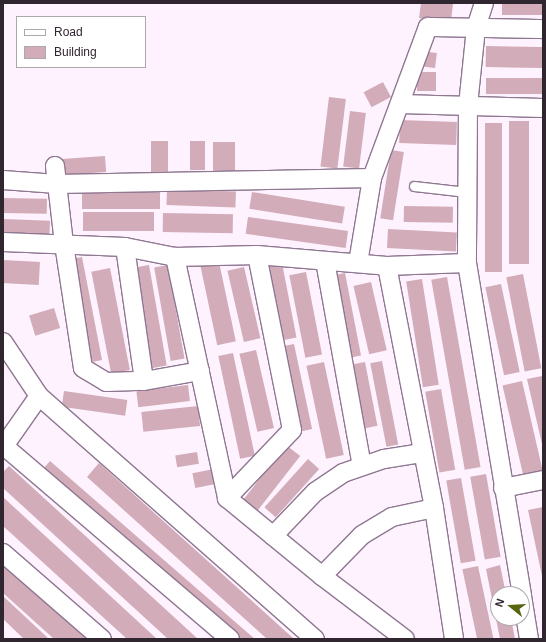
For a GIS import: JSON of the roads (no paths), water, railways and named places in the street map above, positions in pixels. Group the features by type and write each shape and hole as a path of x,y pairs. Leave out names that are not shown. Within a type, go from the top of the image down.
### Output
{"street":[{"path":"484,3 476,28 468,106 467,263 520,586"},
{"path":"358,263 372,178 428,27 543,29"},
{"path":"400,104 543,108"},
{"path":"3,180 56,175 372,178"},
{"path":"56,175 64,244 83,368 106,382 144,381 200,371"},
{"path":"3,242 125,247 175,257 257,255 387,266 467,263"},
{"path":"125,247 144,381"},
{"path":"227,498 292,430 257,255"},
{"path":"175,257 227,498 322,576 405,639"},
{"path":"325,261 362,466"},
{"path":"387,266 434,508 454,639"},
{"path":"3,342 39,396 315,639"},
{"path":"39,396 3,446 230,639"},
{"path":"273,536 315,492 343,472 384,459 423,453"},
{"path":"503,488 543,480"},
{"path":"322,576 362,534 392,517 434,508"},
{"path":"3,553 102,639"},
{"path":"527,626 529,639"}],"lane":[{"path":"414,186 467,192"}]}
